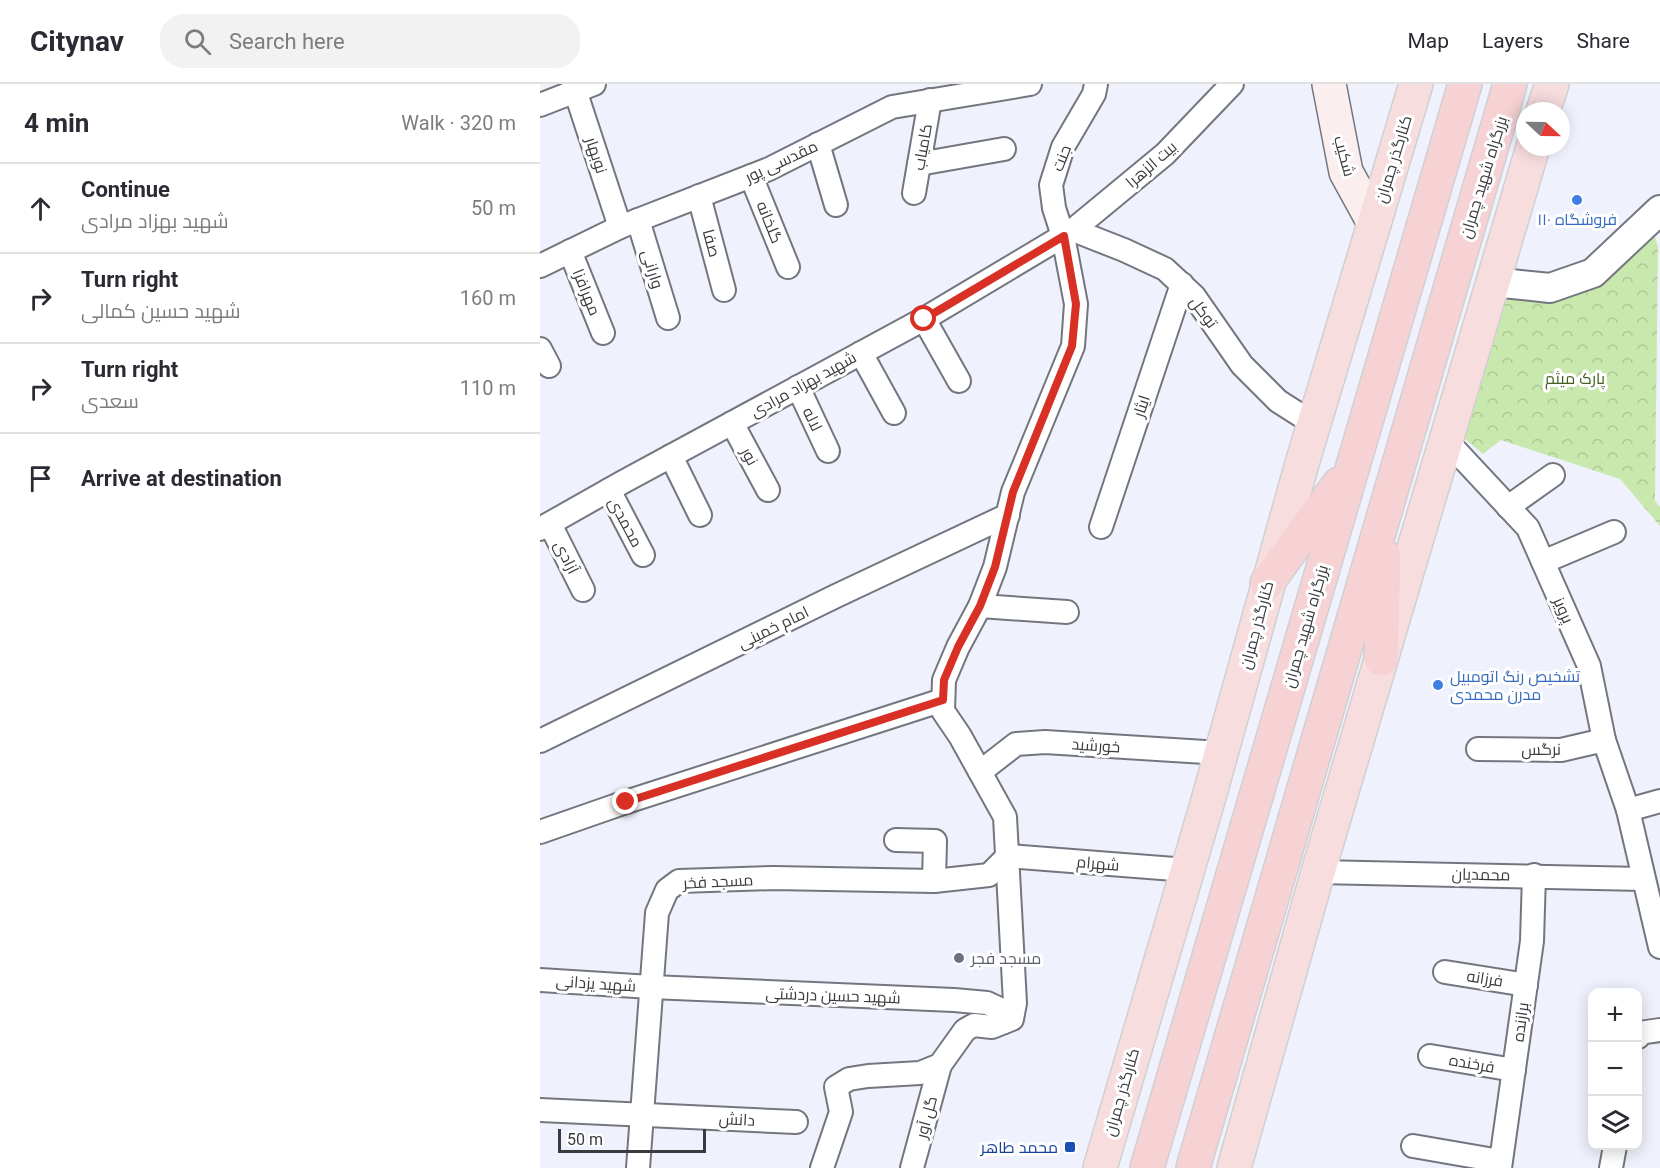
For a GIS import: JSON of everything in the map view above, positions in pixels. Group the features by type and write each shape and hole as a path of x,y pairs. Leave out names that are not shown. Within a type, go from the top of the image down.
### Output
{"highway":[{"name":"بزرگراه شهید چمران","path":"1147,1168 1465,84"},
{"name":"بزرگراه شهید چمران","path":"1193,1168 1510,84"},
{"path":"1267,583 1352,465"},
{"path":"1381,659 1385,510"}],"main road":[{"name":"شکیب","path":"1329,84 1346,172 1374,223"},
{"name":"کنارگذر چمران","path":"1100,1168 1221,753 1267,583 1416,84"},
{"path":"1546,102 1552,84"},
{"path":"1234,1168 1318,872 1530,156"}],"street":[{"name":"مقدسی پور","path":"540,266 629,223 751,176 892,106 1030,84"},
{"name":"جنت","path":"943,700 944,680 958,647 980,606 995,567 1013,492 1072,346 1076,304 1068,233 1054,208 1051,185 1063,147 1094,94 1096,84"},
{"name":"بیت الزهرا","path":"1068,233 1165,154 1232,84"},
{"path":"540,105 581,86"},
{"name":"نوبهار","path":"581,86 629,223"},
{"name":"کامیاب","path":"914,193 930,100"},
{"path":"818,144 836,205"},
{"path":"919,164 1004,149"},
{"name":"گلخانه","path":"751,176 788,267"},
{"name":"صفا","path":"699,196 724,290"},
{"path":"1493,282 1550,288 1593,273 1660,210"},
{"name":"وارانی","path":"629,223 668,318"},
{"name":"توکل","path":"1068,233 1124,250 1165,269 1194,296 1242,365 1278,401 1314,424"},
{"name":"شهید بهزاد مرادی","path":"545,527 924,319 1068,233"},
{"name":"مهرافزا","path":"570,251 603,333"},
{"name":"ایثار","path":"1101,527 1182,284"},
{"path":"924,319 959,381"},
{"path":"861,353 894,413"},
{"name":"لاله","path":"798,387 828,451"},
{"name":"نور","path":"732,423 768,490"},
{"name":"پرویز","path":"1446,440 1528,528 1589,666 1604,740 1628,810 1660,947"},
{"path":"671,456 700,515"},
{"path":"1508,507 1553,475"},
{"name":"محمدی","path":"609,490 643,555"},
{"name":"امام خمینی","path":"540,741 825,601 1008,515"},
{"name":"آزادی","path":"545,527 584,590"},
{"path":"1543,562 1614,532"},
{"path":"980,606 1067,612"},
{"path":"540,832 637,798 943,700 943,711 960,736 1005,817 1016,1003 1012,1019 992,1027 974,1025 965,1030 940,1065 920,1073 849,1079 836,1087 841,1112 822,1168"},
{"name":"نرگس","path":"1478,749 1561,750 1604,740"},
{"name":"خورشید","path":"980,772 1016,744 1045,742 1221,753"},
{"path":"1628,810 1660,801"},
{"path":"896,840 935,841 934,881"},
{"name":"شهرام","path":"1008,856 1187,870"},
{"name":"مسجد فخر","path":"638,1168 657,913 667,890 679,881 774,878 934,881 989,875 1008,856"},
{"name":"محمدیان","path":"1318,872 1643,879"},
{"name":"برازنده","path":"1500,1165 1532,941 1534,875"},
{"name":"فرزانه","path":"1445,972 1526,985"},
{"name":"شهید یزدانی","path":"540,980 651,987"},
{"name":"شهید حسین دردشتی","path":"651,987 987,1003 1000,1009 1004,1022"},
{"path":"1642,1033 1660,1030"},
{"name":"فرخنده","path":"1430,1056 1514,1070"},
{"name":"گل آور","path":"912,1168 940,1065"},
{"name":"دانش","path":"540,1110 796,1122"},
{"path":"1413,1146 1500,1165"},
{"path":"1611,1168 1614,1150"}],"green space":[{"name":"پارک میثم","path":"1652,227 1658,247 1655,501 1660,507 1660,526 1620,479 1501,440 1483,454 1459,434 1501,295 1549,300"}],"place":[{"name":"فروشگاه ۱۱۰","path":"1577,200"},
{"name":"تشخیص رنگ اتومبیل مدرن محمدی","path":"1438,685"},
{"name":"مسجد فجر","path":"959,958"},
{"name":"محمد طاهر","path":"1070,1147"}],"route":[{"path":"626,802 943,700 944,680 958,647 980,606 995,567 1013,492 1072,346 1076,304 1064,236 924,319"}]}
